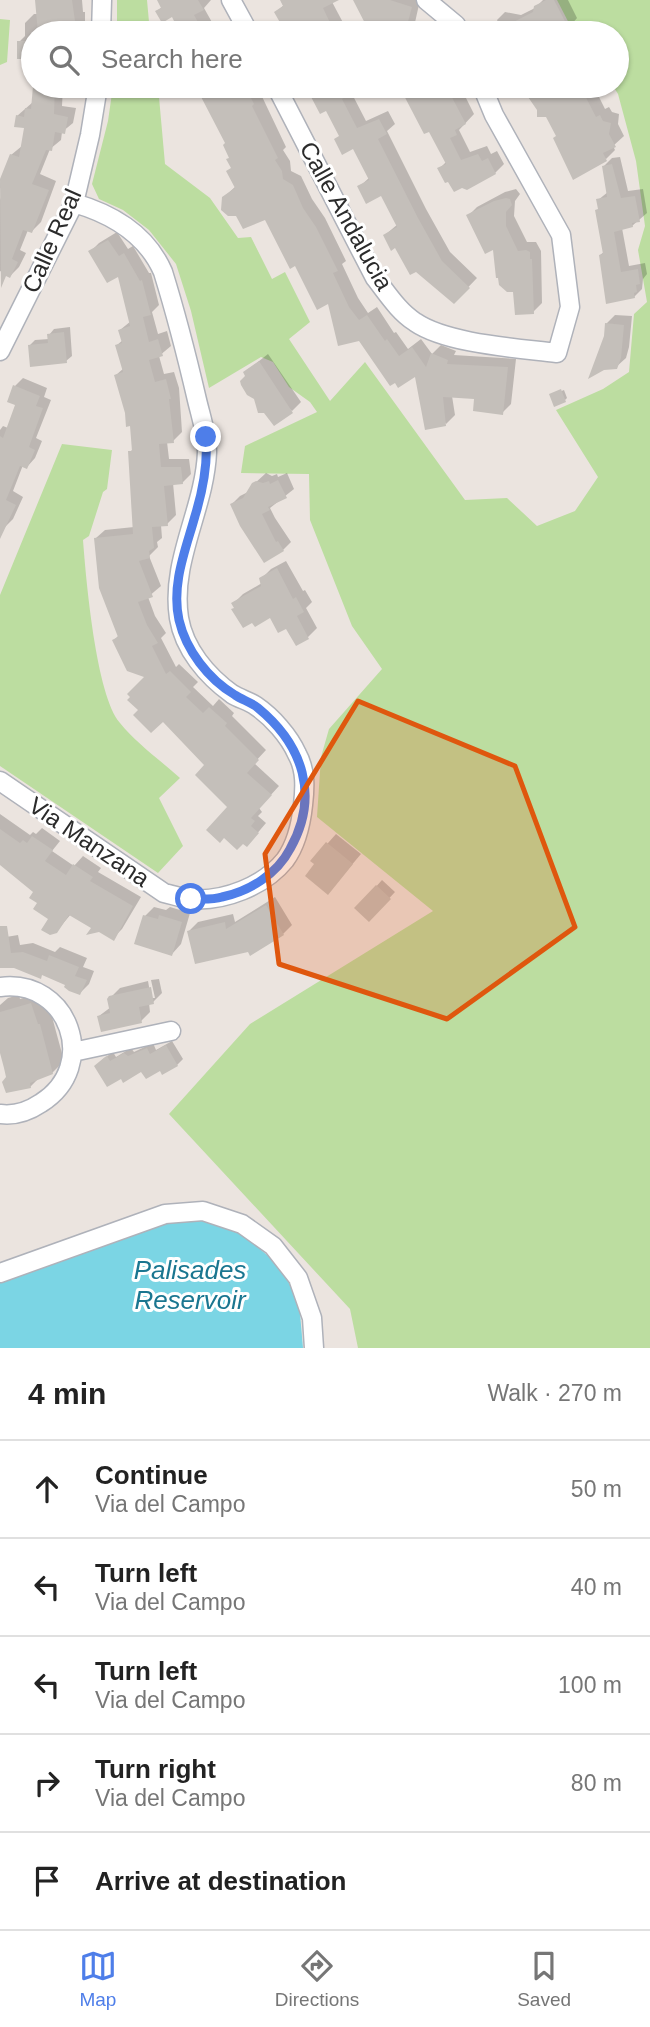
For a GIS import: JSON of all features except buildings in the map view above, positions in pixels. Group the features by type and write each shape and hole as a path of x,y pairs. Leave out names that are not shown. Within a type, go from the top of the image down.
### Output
{"street":[{"path":"102,0 102,21"},
{"path":"231,0 242,21"},
{"path":"426,0 448,21"},
{"name":"Calle Real","path":"0,351 74,203 90,135 95,98"},
{"name":"Calle Andalucia","path":"282,98 375,278 395,304 415,323 446,335 557,353 570,307 561,235 487,98"},
{"name":"Via Manzana","path":"0,781 164,893 191,899 222,897 252,886 266,877 285,859 296,840 302,819 306,783 298,754 277,726 256,706 233,694 203,668 190,649 179,620 178,575 196,513 207,451 189,366 157,257 133,232 119,222 74,203"},
{"path":"0,988 27,988 44,996 59,1010 70,1030 73,1052 67,1076 54,1094 30,1110 0,1114"},
{"path":"73,1052 171,1031"},
{"path":"0,1273 165,1214 203,1211 243,1224 273,1246 298,1278 312,1318 314,1348"}],"highlighted area":[{"path":"358,701 515,766 575,927 447,1019 279,964 265,854"}],"green space":[{"path":"117,0 147,0 149,21 117,21"},
{"path":"557,0 650,0 650,1348 358,1348 350,1309 169,1114 250,1024 433,911 317,817 321,757 329,729 382,669 352,626 310,520 309,474 241,473 245,446 317,412 310,402 289,387 273,362 261,357 209,388 191,311 176,264 149,230 123,210 99,199 92,184 111,98 159,98 165,164 210,198 238,238 251,237 272,279 285,272 310,322 289,339 330,401 365,362 465,500 507,498 537,526 575,511 598,477 556,410 603,389 629,372 634,314 647,302 638,250 645,226 636,161 619,98 629,98 629,21 568,21"},
{"path":"0,19 10,20 7,62 0,65"},
{"path":"62,444 112,450 107,489 103,492 89,536 83,540 87,581 99,663 112,709 133,737 180,778 159,798 183,846 158,873 0,766 0,595"}],"water":[{"name":"Palisades Reservoir","path":"202,1220 242,1234 280,1266 299,1302 303,1348 0,1348 0,1283 165,1222"}],"route":[{"path":"191,899 222,897 252,886 285,859 296,840 302,819 306,783 298,754 277,726 256,706 233,694 203,668 190,649 179,620 178,575 205,474 206,437"}]}
